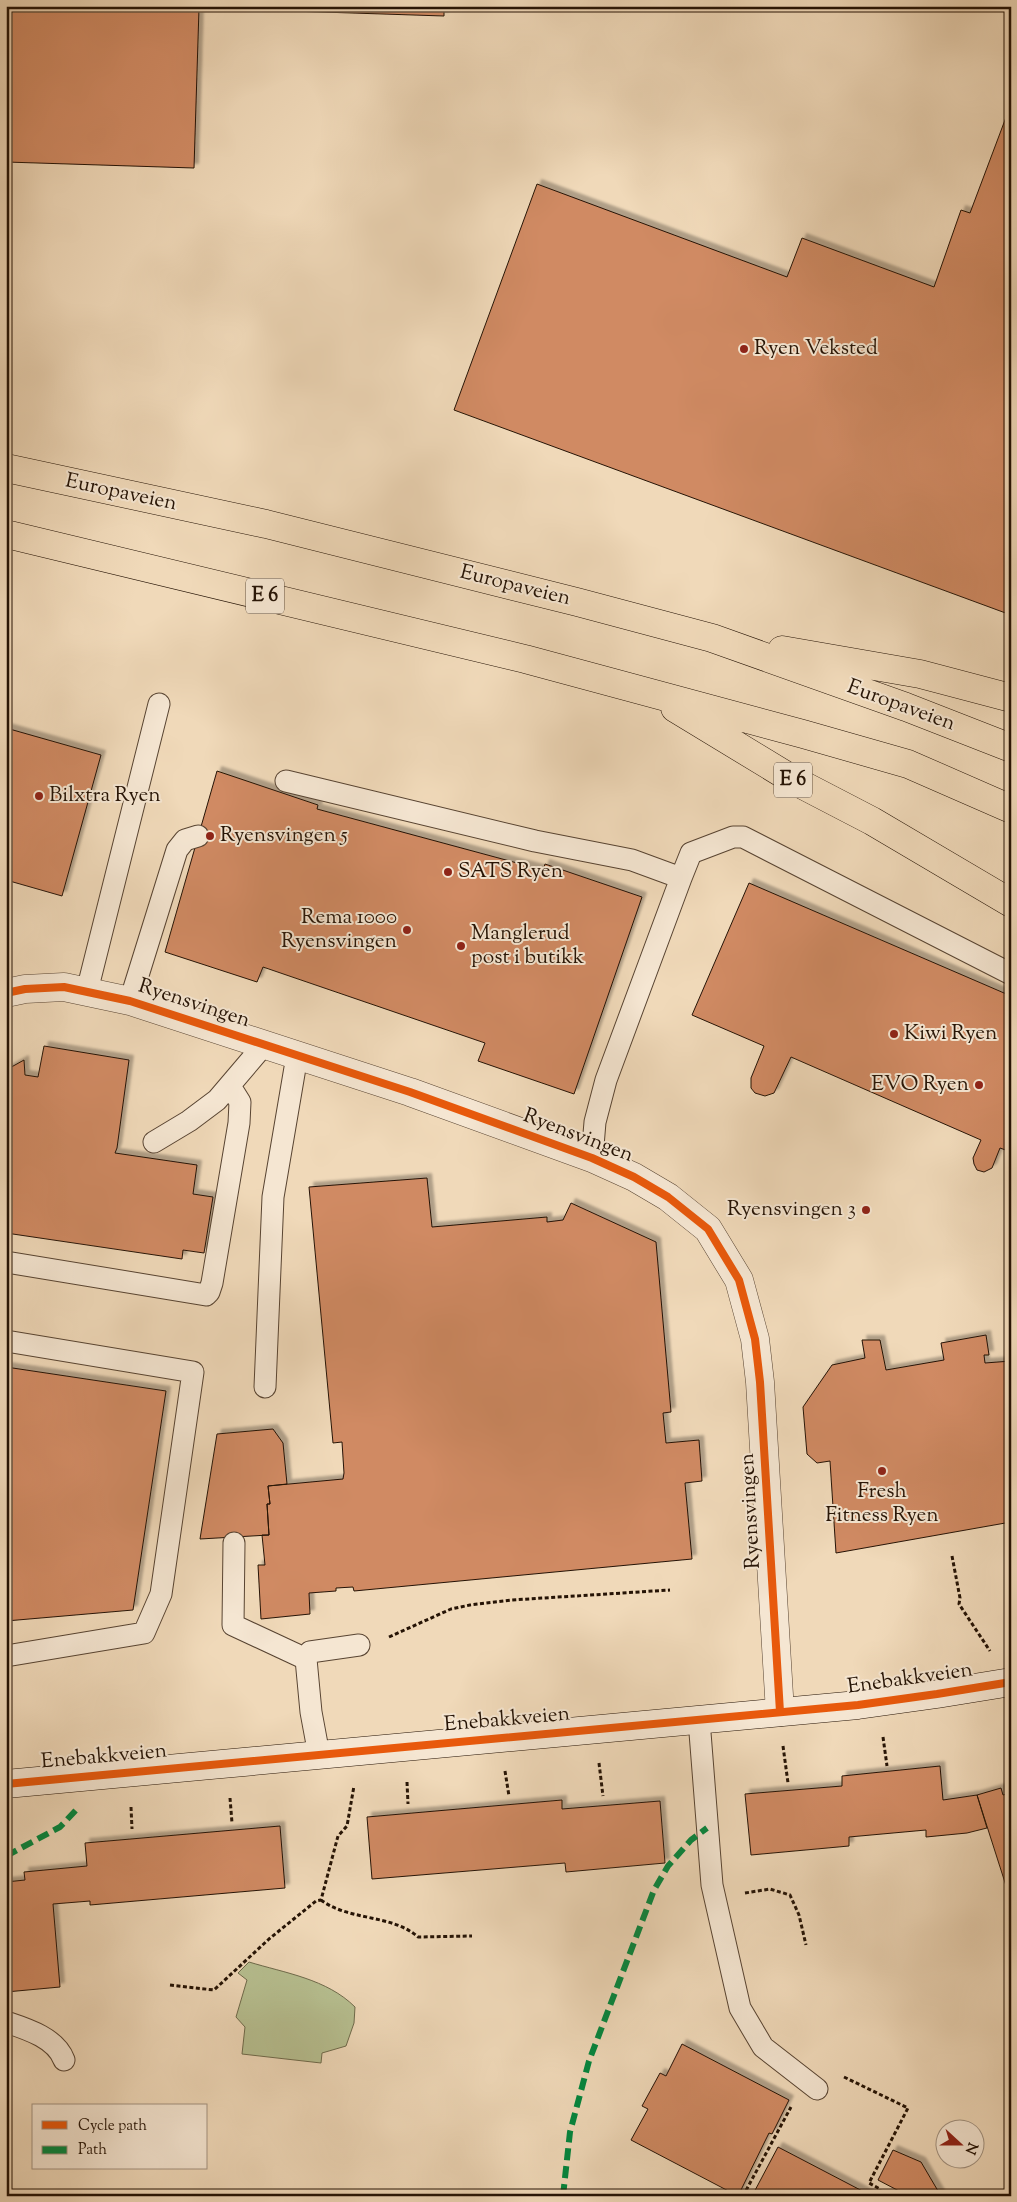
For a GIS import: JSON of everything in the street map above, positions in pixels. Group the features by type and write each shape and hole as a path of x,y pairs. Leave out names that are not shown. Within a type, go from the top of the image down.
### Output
{"highway":[{"name":"Europaveien","path":"6,468 266,524 712,638 906,707 1011,748"},
{"name":"E 6","path":"6,534 515,657 648,692 908,764 1011,809"},
{"path":"712,638 920,674 1011,698"},
{"name":"E 6","path":"648,692 795,781 872,821 1011,903"}],"street":[{"name":"Ryensvingen","path":"6,993 24,989 64,988 87,991 130,1001 263,1046 410,1092 592,1158 634,1177 668,1197 708,1229 739,1280 755,1339 760,1382 780,1712"},
{"name":"Enebakkveien","path":"6,1784 780,1712 937,1694 1011,1682"}],"lane":[{"path":"87,991 159,704"},
{"path":"286,781 535,841 632,860 681,878"},
{"path":"130,1001 178,850 185,840 198,836"},
{"path":"592,1158 595,1122 606,1080 691,853 733,837 744,837 1011,974"},
{"path":"154,1142 218,1100 263,1046"},
{"path":"265,1387 273,1197 297,1056"},
{"path":"6,1262 206,1295 212,1282 239,1123 240,1102 230,1086"},
{"path":"6,1341 193,1372 161,1594 144,1633 6,1656"},
{"path":"234,1543 233,1625 306,1659"},
{"path":"319,1755 306,1659 310,1652 359,1645"},
{"path":"699,1720 712,1885 740,2008 763,2048 811,2084"},
{"path":"6,2022 36,2033 60,2049 64,2060"}],"path":[{"path":"952,1556 960,1604 991,1653"},
{"path":"359,1645 385,1638 450,1610 470,1605 512,1600 670,1590"},
{"path":"882,1734 887,1766"},
{"path":"782,1743 788,1783"},
{"path":"598,1760 603,1796"},
{"path":"504,1768 509,1796"},
{"path":"406,1779 408,1804"},
{"path":"321,1900 338,1836 347,1826 355,1783"},
{"path":"230,1795 232,1823"},
{"path":"131,1804 132,1829"},
{"path":"763,1891 776,1890 790,1896 799,1915 806,1945"},
{"path":"170,1985 214,1990 269,1938 316,1901 321,1900 340,1910 407,1927 418,1937 472,1936"},
{"path":"743,2196 811,2084 825,2074 849,2078 908,2108 869,2183 880,2189 880,2196"}],"green space":[{"path":"249,1962 319,1983 344,1997 355,2007 354,2023 346,2046 322,2053 321,2063 242,2054 245,2027 236,2017 247,1980 238,1973"}],"building":[{"path":"6,6 444,6 444,16 199,8 194,168 6,162"},
{"name":"Ryen Veksted","path":"1011,104 1011,615 454,410 537,184 787,277 802,238 934,287 961,210 970,213"},
{"path":"6,728 101,755 62,896 6,880"},
{"path":"217,771 318,805 317,809 543,870 545,864 642,897 574,1094 478,1061 485,1043 263,967 257,982 165,952"},
{"path":"749,883 1011,996 1011,1152 1000,1148 992,1168 984,1172 977,1170 973,1158 981,1140 791,1057 774,1093 765,1096 755,1093 751,1088 751,1078 764,1046 692,1015"},
{"path":"44,1046 129,1060 115,1153 197,1165 193,1194 213,1197 204,1253 183,1250 182,1259 6,1233 6,1070 24,1060 25,1075 38,1077"},
{"path":"427,1178 432,1227 547,1217 547,1222 563,1220 571,1203 656,1242 671,1412 663,1413 666,1443 699,1440 702,1481 685,1483 692,1559 354,1591 353,1587 336,1588 336,1591 309,1593 310,1614 261,1619 258,1565 265,1565 262,1535 269,1535 267,1504 270,1504 268,1486 343,1479 344,1473 342,1442 333,1443 309,1187"},
{"path":"986,1335 989,1355 984,1355 985,1363 1011,1361 1011,1522 836,1553 830,1461 817,1463 807,1454 803,1407 832,1365 865,1358 862,1340 880,1340 886,1370 944,1360 941,1343"},
{"path":"6,1367 166,1391 133,1610 6,1621"},
{"path":"273,1429 283,1443 287,1484 268,1486 270,1504 267,1504 269,1535 200,1539 217,1434"},
{"path":"940,1766 943,1800 977,1795 987,1828 967,1833 926,1837 926,1830 849,1837 849,1846 751,1855 745,1794 842,1786 842,1776"},
{"path":"1001,1788 1003,1795 1011,1793 1011,1891 1008,1892 977,1795"},
{"path":"562,1800 562,1809 660,1801 665,1863 566,1872 565,1863 372,1879 367,1817"},
{"path":"280,1826 285,1888 90,1905 90,1901 53,1904 60,1987 6,1992 6,1882 25,1880 24,1872 87,1866 85,1843"},
{"path":"682,2044 789,2100 772,2134 769,2133 738,2196 631,2140 648,2109 642,2106 660,2073 666,2076"},
{"path":"778,2147 870,2195 752,2196"},
{"path":"893,2150 921,2162 941,2196 902,2196 899,2191 878,2180"}],"marked path":[{"path":"6,1856 60,1827 77,1809"},
{"path":"563,2196 570,2132 589,2061 654,1890 668,1866 691,1840 707,1828"}],"cycle path":[{"path":"6,993 25,989 64,987 130,1001 410,1092 592,1158 634,1177 668,1197 708,1229 739,1280 755,1339 760,1382 780,1712"},
{"path":"6,1784 858,1705 1011,1682"}],"place":[{"name":"Ryen Veksted","path":"744,349"},
{"name":"Bilxtra Ryen","path":"39,796"},
{"name":"Ryensvingen 5","path":"210,836"},
{"name":"SATS Ryen","path":"448,872"},
{"name":"Rema 1000 Ryensvingen","path":"407,930"},
{"name":"Manglerud post i butikk","path":"461,946"},
{"name":"Kiwi Ryen","path":"894,1034"},
{"name":"EVO Ryen","path":"979,1085"},
{"name":"Ryensvingen 3","path":"866,1210"},
{"name":"Fresh Fitness Ryen","path":"882,1471"}]}
